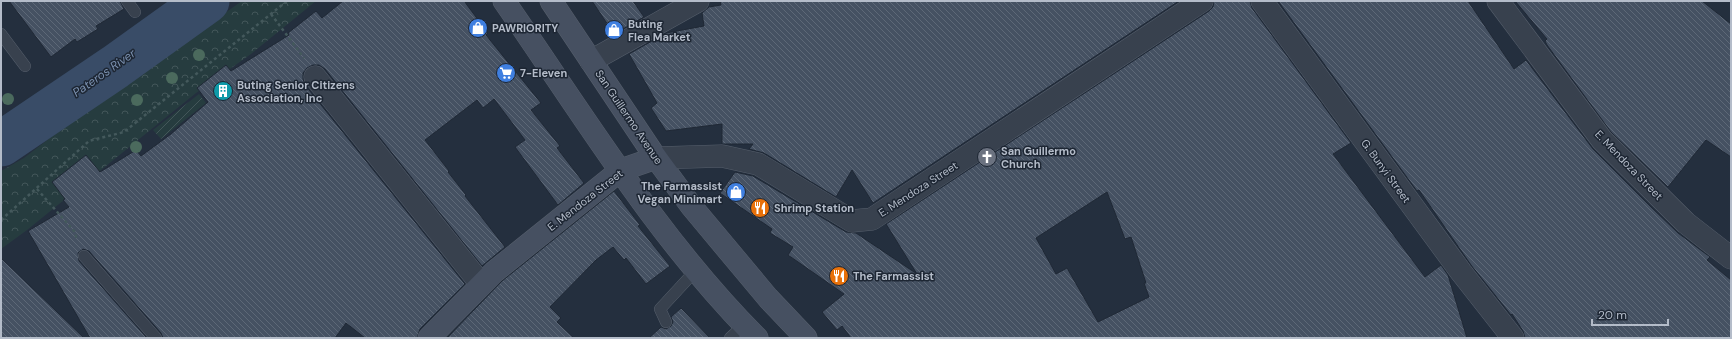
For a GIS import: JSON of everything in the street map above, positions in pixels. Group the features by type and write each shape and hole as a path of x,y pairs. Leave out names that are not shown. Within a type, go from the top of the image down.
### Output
{"main road":[{"path":"504,1 621,170 744,334"},
{"name":"San Guillermo Avenue","path":"551,1 656,158 706,223 768,298 806,338"},
{"name":"E. Mendoza Street","path":"429,338 494,272 621,170 656,158"}],"street":[{"path":"591,61 698,1"},
{"name":"E. Mendoza Street","path":"656,158 722,156 758,164 852,221 872,219 1202,1"},
{"name":"G. Bunyi Street","path":"1262,1 1461,272 1513,338"},
{"name":"E. Mendoza Street","path":"1498,1 1602,140 1686,223 1731,258"},
{"path":"315,77 481,284"}],"lane":[{"path":"126,1 134,12"},
{"path":"1,34 25,66"},
{"path":"84,256 156,338"},
{"path":"666,322 660,309 696,270"}],"path":[{"path":"1,220 88,141 124,132 287,1"},
{"path":"271,14 307,62 315,77"},
{"path":"37,188 74,231 84,256"}],"green space":[{"path":"242,1 316,1 251,54 196,93 27,230 1,249 1,171 24,158 72,121"},
{"path":"199,94 206,103 161,139 153,130"}],"building":[{"path":"9,1 120,1 124,9 96,26 98,29 77,42 75,39 51,57"},
{"path":"343,1 464,1 488,33 486,35 541,103 531,110 560,146 557,148 584,183 558,205 515,147 525,140 494,99 483,108 477,100 425,140 449,171 448,172 466,195 465,196 505,247 482,266 325,69 319,65 313,65 307,68 303,73 305,85 465,284 420,329 417,338 365,338 346,323 335,338 163,338 161,333 89,251 83,249 78,253 79,261 147,338 90,338 28,231 69,207 52,182 86,155 100,172 136,150 141,156 171,134 208,102 197,88 226,65 231,71 289,35 288,33 316,11 322,18"},
{"path":"592,1 633,1 644,17 614,34"},
{"path":"720,1 1179,1 873,203 852,170 836,197 764,153 749,149 753,144 722,144 722,124 666,131 651,108 657,103 629,54 666,33 704,26 702,13 709,7 721,5"},
{"path":"1214,1 1250,1 1252,8 1351,143 1333,154 1425,277 1441,265 1448,275 1467,338 851,338 842,326 837,330 822,312 844,294 788,255 793,247 770,233 772,229 720,193 735,172 753,176 846,232 856,233 917,274 886,224 1213,7","holes":["1107,192 1125,239 1131,237 1149,297 1098,322 1067,268 1056,274 1036,238"]},
{"path":"1278,1 1468,1 1514,69 1526,60 1593,149 1678,233 1710,257 1707,260 1731,280 1731,338 1525,338 1523,331 1512,314 1511,315 1471,265 1419,190 1417,191"},
{"path":"1515,1 1702,1 1731,24 1731,157 1706,140 1668,187 1611,132 1547,45 1545,41 1547,39"},
{"path":"614,191 640,225 638,226 670,266 646,284 626,258 624,260 613,247 596,260 550,307 561,318 557,322 574,338 447,338 502,281"},
{"path":"1,258 84,338 1,338"},
{"path":"681,308 710,338 649,338 661,327 666,329 671,326 673,322 671,317"}],"waterway":[{"name":"Pateros River","path":"1,144 115,67 207,1"}],"place":[{"name":"PAWRIORITY","path":"478,28"},
{"name":"Buting Flea Market","path":"614,30"},
{"name":"7-Eleven","path":"506,73"},
{"name":"Buting Senior Citizens Association, Inc","path":"223,91"},
{"name":"San Guillermo Church","path":"987,157"},
{"name":"The Farmassist Vegan Minimart","path":"736,192"},
{"name":"Shrimp Station","path":"760,208"},
{"name":"The Farmassist","path":"839,276"}]}
